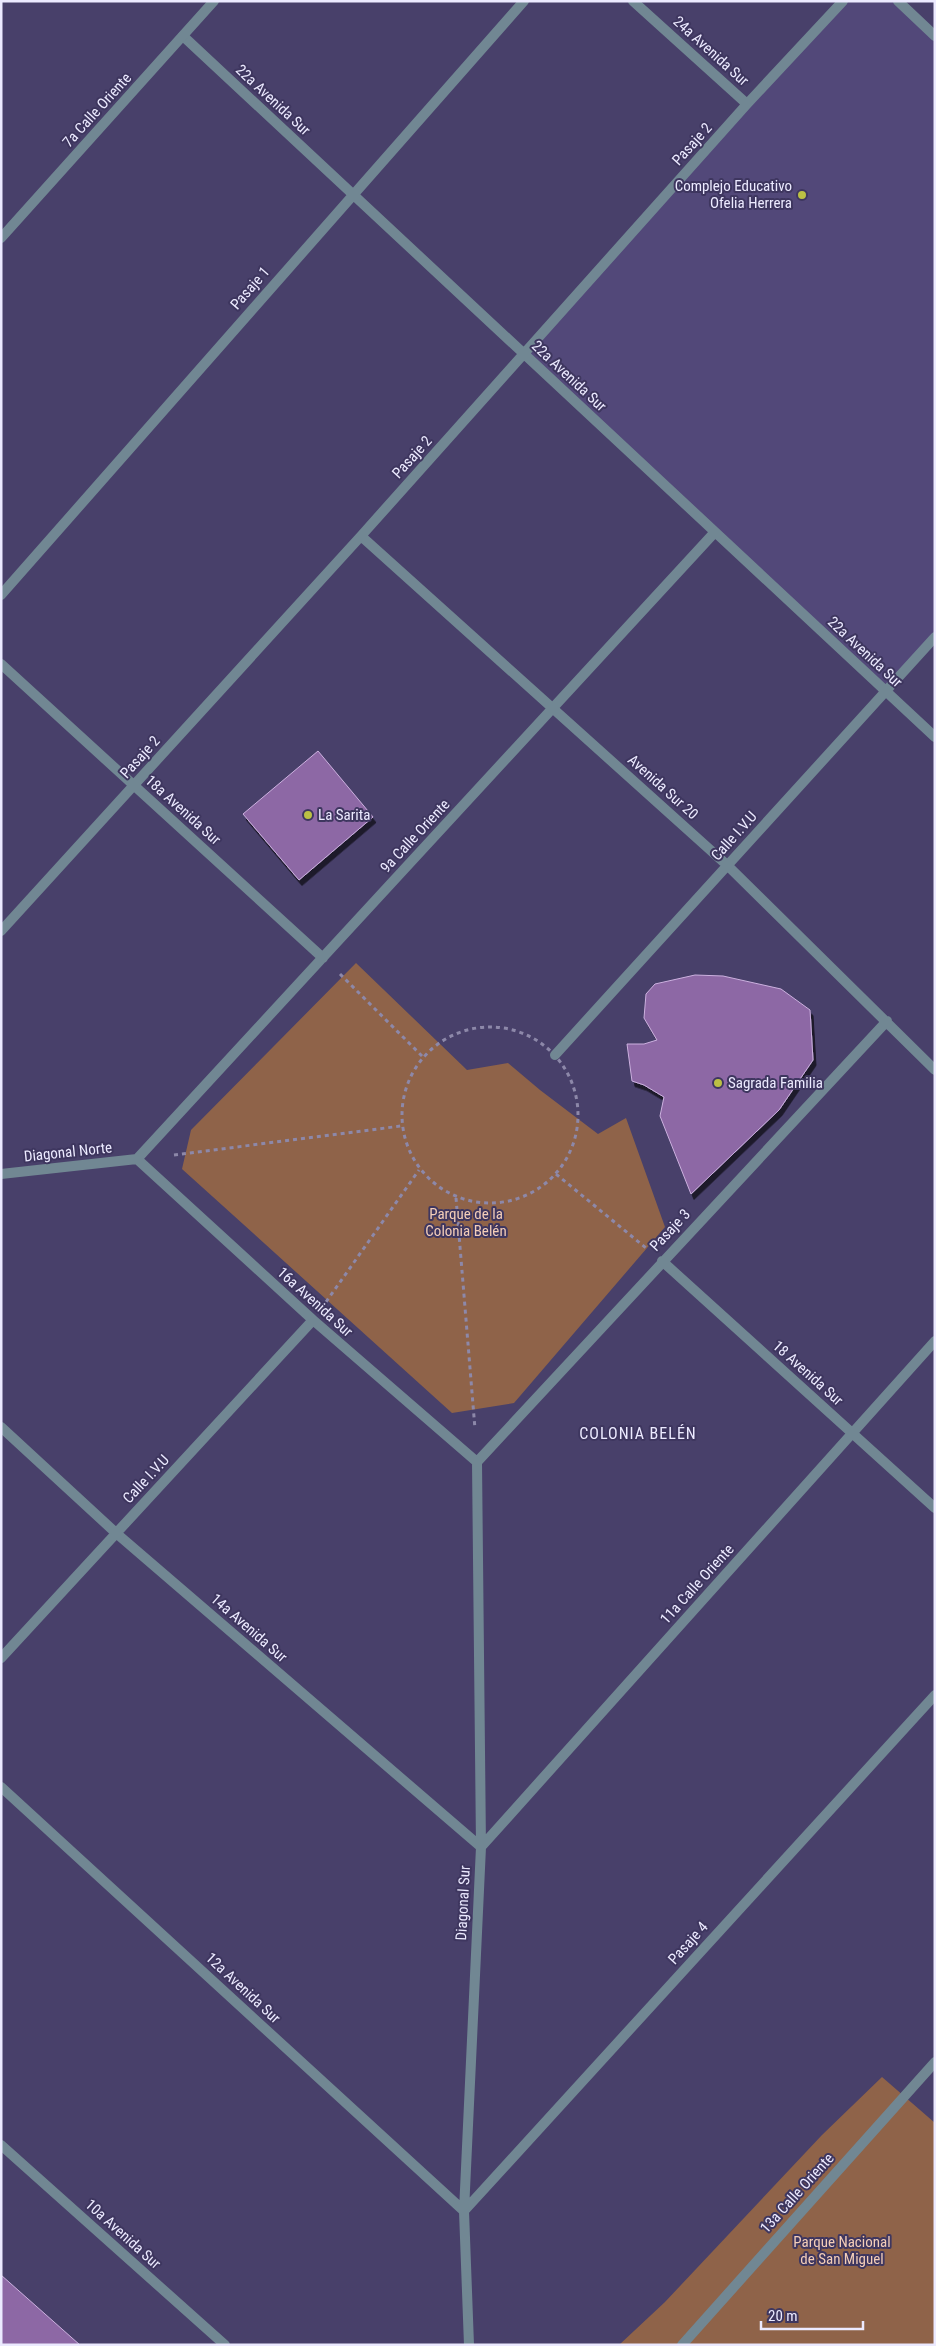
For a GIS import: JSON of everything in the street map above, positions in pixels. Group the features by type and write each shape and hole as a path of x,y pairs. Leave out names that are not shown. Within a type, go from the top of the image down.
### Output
{"street":[{"name":"7a Calle Oriente","path":"1,238 214,1"},
{"name":"Pasaje 1","path":"1,595 352,194 524,1"},
{"name":"24a Avenida Sur","path":"633,1 747,104"},
{"name":"Pasaje 2","path":"1,931 361,536 747,104 843,1"},
{"path":"898,1 935,36"},
{"name":"22a Avenida Sur","path":"183,36 935,737"},
{"name":"9a Calle Oriente","path":"137,1159 715,532"},
{"name":"Avenida Sur 20","path":"361,536 727,865 935,1070"},
{"name":"Calle I.V.U","path":"555,1055 935,637"},
{"name":"18a Avenida Sur","path":"1,664 323,958"},
{"name":"Pasaje 3","path":"477,1462 886,1021"},
{"name":"Diagonal Norte","path":"1,1174 137,1159"},
{"name":"16a Avenida Sur","path":"137,1159 313,1320 477,1462"},
{"name":"18 Avenida Sur","path":"662,1261 935,1508"},
{"name":"Calle I.V.U","path":"1,1658 313,1320"},
{"name":"11a Calle Oriente","path":"481,1848 935,1341"},
{"name":"14a Avenida Sur","path":"1,1427 116,1534 481,1848"},
{"name":"Diagonal Sur","path":"469,2345 464,2212 481,1848 477,1462"},
{"name":"Pasaje 4","path":"464,2212 935,1696"},
{"name":"12a Avenida Sur","path":"1,1787 464,2212"},
{"name":"13a Calle Oriente","path":"682,2345 935,2062"},
{"name":"10a Avenida Sur","path":"1,2145 224,2345"}],"path":[{"path":"323,958 423,1057"},
{"path":"489,1026 514,1029 536,1039 555,1055 570,1076 578,1101 578,1128 570,1152 556,1174 535,1192 510,1202 482,1204 456,1198 436,1186 419,1170 407,1149 401,1126 404,1093 409,1078 423,1057 442,1041 464,1030 489,1026"},
{"path":"137,1159 401,1126"},
{"path":"313,1320 419,1170"},
{"path":"556,1174 662,1261"},
{"path":"456,1198 477,1462"}],"shaded area":[{"name":"Complejo Educativo Ofelia Herrera","path":"844,1 898,1 935,36 935,637 885,691 524,354"}],"green space":[{"name":"Parque de la Colonia Belén","path":"356,963 467,1070 508,1063 598,1134 626,1118 665,1227 514,1403 452,1413 182,1169 191,1130"},
{"name":"Parque Nacional de San Miguel","path":"882,2077 935,2123 935,2345 619,2345 665,2302 822,2135"}],"building":[{"name":"La Sarita","path":"318,751 373,817 299,880 243,814"},
{"name":"Sagrada Familia","path":"695,975 723,976 781,989 810,1010 813,1060 779,1110 691,1194 660,1116 664,1097 644,1085 632,1081 627,1044 644,1044 657,1040 644,1018 646,994 655,984"},
{"path":"1,2275 80,2345 1,2345"}],"place":[{"name":"Complejo Educativo Ofelia Herrera","path":"802,195"},
{"name":"La Sarita","path":"308,815"},
{"name":"Sagrada Familia","path":"718,1083"}],"district":[{"name":"COLONIA BELÉN","path":"638,1433"}]}
